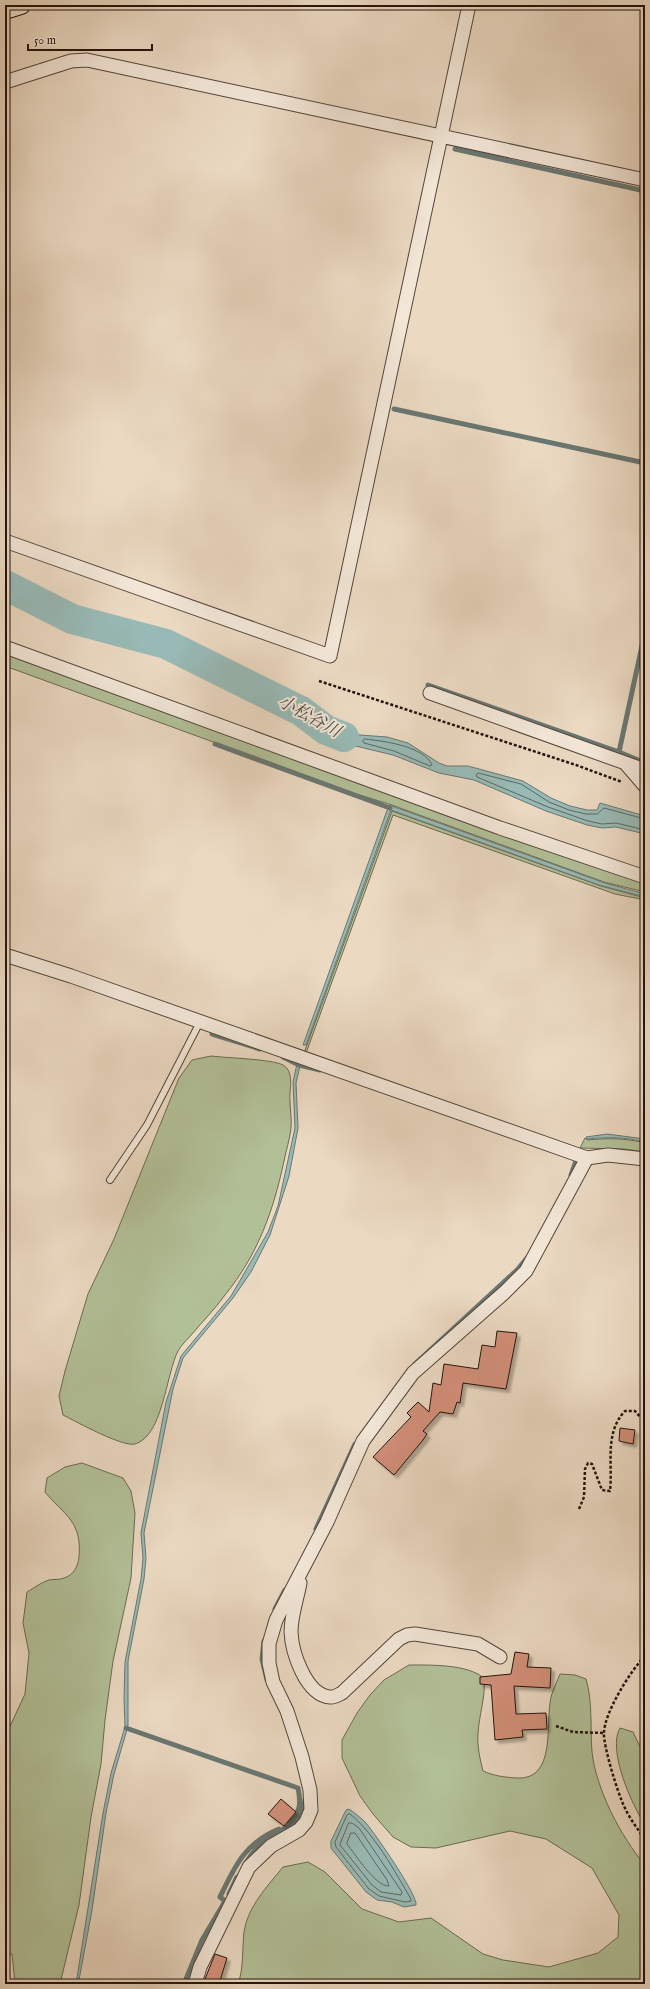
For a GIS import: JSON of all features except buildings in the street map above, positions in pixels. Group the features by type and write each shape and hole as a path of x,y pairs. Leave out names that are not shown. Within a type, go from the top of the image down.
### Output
{"main road":[{"path":"5,10 21,5"}],"street":[{"path":"5,541 330,656 469,5"},
{"path":"5,82 71,60 86,60 645,180"},
{"path":"5,647 500,828 645,877"},
{"path":"430,693 645,770"},
{"path":"626,764 645,786"},
{"path":"5,955 587,1158 608,1155 645,1159"},
{"path":"195,1984 200,1967 249,1867 271,1846 292,1835 302,1826 311,1810 310,1790 302,1757 288,1711 273,1682 269,1663 269,1644 276,1620 327,1522 363,1441 413,1373 505,1292 526,1271 587,1158"},
{"path":"302,1572 292,1618 292,1643 306,1679 314,1692 331,1698 342,1693 399,1639 407,1635 415,1634 478,1644 500,1657"}],"lane":[{"path":"110,1180 147,1125 200,1022"}],"path":[{"path":"319,681 576,765 627,784"},
{"path":"579,1509 584,1497 585,1469 588,1463 592,1464 602,1490 610,1491 609,1451 618,1418 625,1411 635,1411 642,1419 645,1431"},
{"path":"645,1656 638,1663 620,1690 608,1716 604,1734 605,1745 624,1807 645,1840"},
{"path":"556,1726 573,1732 604,1734"}],"green space":[{"path":"5,654 645,879 645,892 604,882 389,804 353,793 5,666"},
{"path":"392,811 601,886 645,898 645,900 615,894 393,815 306,1053 304,1053"},
{"path":"211,1056 269,1061 283,1065 287,1068 291,1081 291,1125 280,1180 263,1232 247,1264 237,1280 178,1351 158,1417 152,1429 144,1439 135,1444 120,1442 63,1415 59,1396 88,1294 114,1239 179,1078 192,1060"},
{"path":"585,1138 587,1140 623,1139 638,1141 645,1143 645,1152 624,1149 580,1148"},
{"path":"82,1463 123,1478 131,1491 135,1513 131,1578 113,1661 101,1764 91,1817 79,1905 60,1984 15,1984 12,1954 5,1953 5,1737 25,1694 29,1653 23,1623 27,1592 46,1581 61,1579 70,1575 75,1570 79,1557 78,1535 75,1527 71,1520 45,1492 47,1478 65,1467"},
{"path":"409,1665 448,1666 477,1673 484,1678 484,1692 478,1739 483,1771 499,1776 516,1778 529,1776 538,1770 544,1761 547,1749 551,1697 560,1674 575,1675 586,1679 590,1706 594,1766 604,1797 611,1812 627,1841 645,1865 645,1984 238,1984 242,1965 244,1932 246,1923 254,1905 283,1867 308,1862 325,1872 362,1909 399,1922 431,1918 483,1954 503,1960 549,1967 598,1953 618,1937 619,1915 592,1868 546,1839 510,1831 436,1848 411,1847 393,1837 373,1814 360,1796 342,1758 342,1740 357,1713 370,1695 384,1680"},
{"path":"620,1728 633,1732 642,1751 645,1751 645,1825 628,1791 619,1763 617,1738"}],"water":[{"path":"303,717 326,719 336,728 360,735 387,737 408,743 439,763 447,766 468,766 523,781 551,798 570,806 587,810 597,810 600,803 645,816 645,834 616,827 602,828 587,825 546,811 474,780 439,773 393,755 347,744 314,729"},
{"path":"389,805 605,883 645,894 645,897 599,885 391,810 306,1045 303,1045"},
{"path":"297,1064 300,1066 296,1083 298,1128 289,1176 270,1235 251,1272 233,1298 183,1358 173,1389 144,1533 146,1558 144,1579 128,1661 128,1726 114,1774 106,1813 92,1910 79,1980 76,1984 103,1813 111,1773 125,1727 125,1662 141,1579 143,1558 141,1533 166,1402 181,1356 231,1296 268,1232 278,1206 295,1128 293,1082"},
{"path":"607,1134 645,1139 645,1142 616,1138 587,1139 586,1137"},
{"path":"349,1809 366,1823 378,1839 410,1890 415,1899 416,1905 404,1907 392,1902 377,1900 366,1892 331,1848 331,1841 346,1810"}],"waterway":[{"path":"455,149 645,191"},
{"path":"394,409 645,463"},
{"name":"小松谷川","path":"5,585 72,619 166,644 301,711 326,730 344,737"},
{"path":"619,752 645,632"},
{"path":"428,685 619,752 645,763"},
{"path":"215,744 390,808"},
{"path":"212,1034 260,1049"},
{"path":"283,1057 299,1065 320,1070"},
{"path":"571,1175 577,1158 574,1157"},
{"path":"415,1364 517,1270 527,1258"},
{"path":"316,1529 355,1444"},
{"path":"275,1609 285,1590"},
{"path":"264,1641 262,1659 267,1680"},
{"path":"126,1728 298,1788 300,1798 298,1811 289,1823"},
{"path":"245,1864 253,1852 263,1842 296,1820 304,1808 305,1799"},
{"path":"225,1901 220,1897 242,1857 249,1848 258,1841 279,1829"},
{"path":"229,1894 237,1877"},
{"path":"184,1984 202,1940 224,1903"}]}
